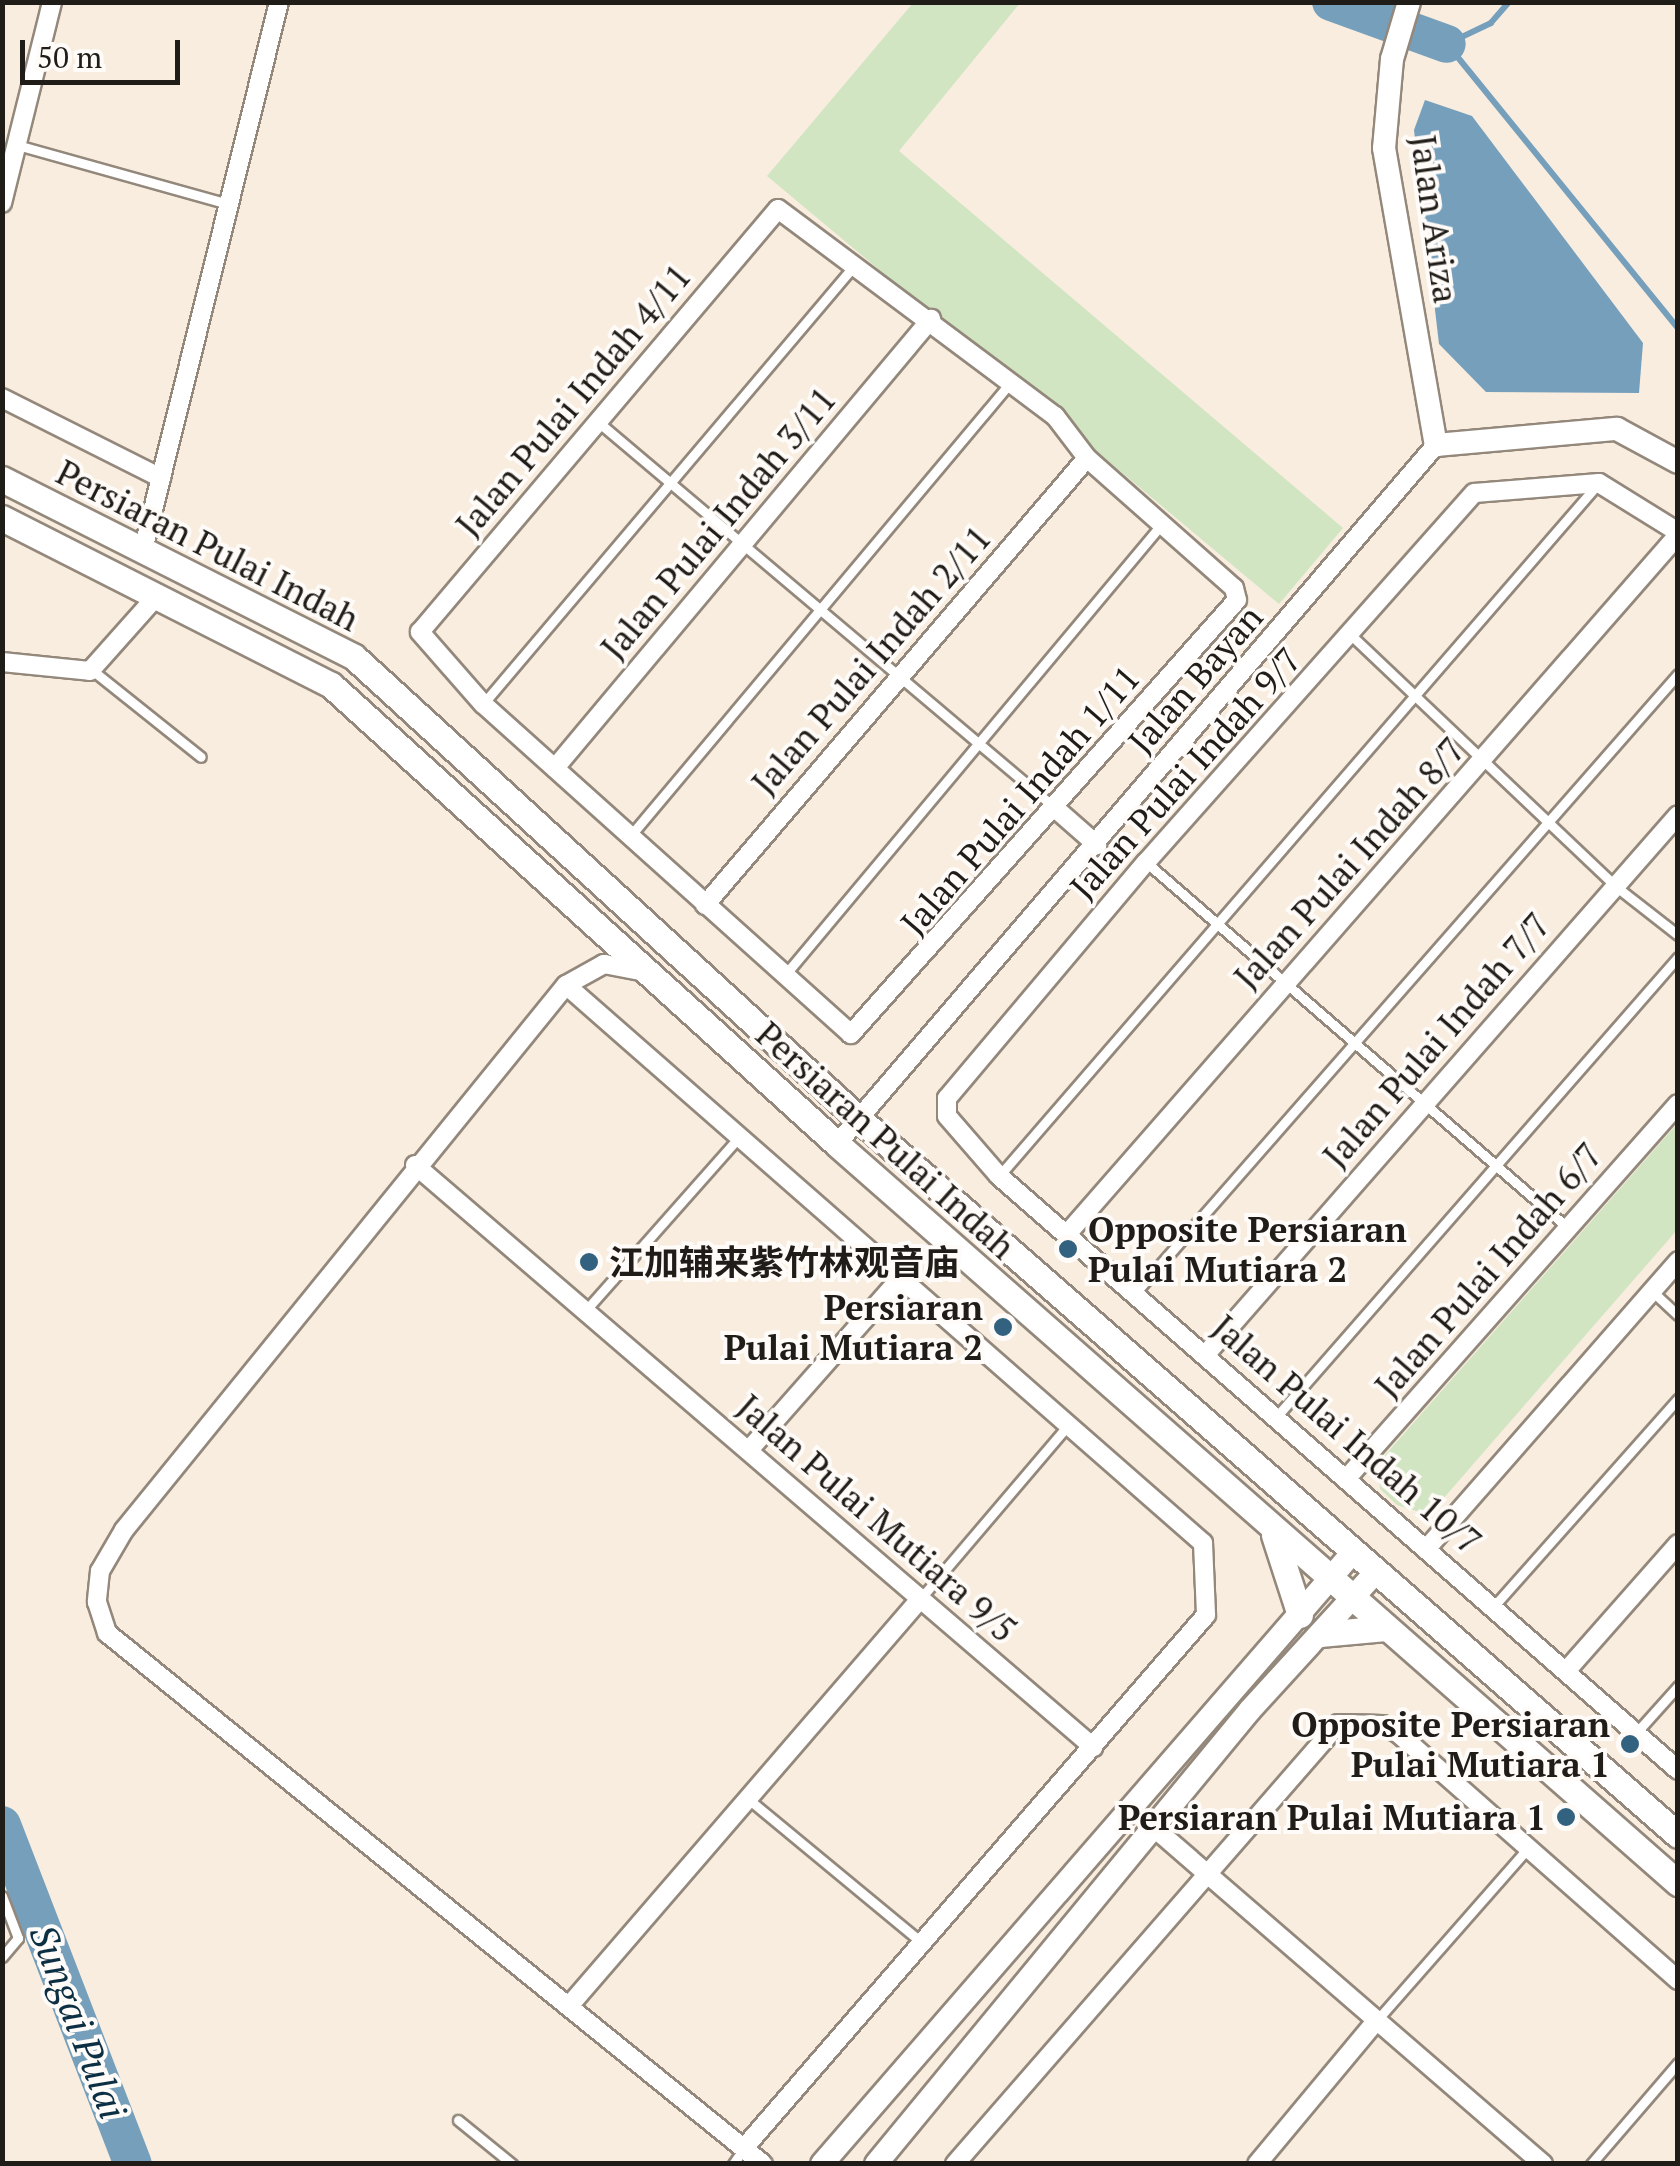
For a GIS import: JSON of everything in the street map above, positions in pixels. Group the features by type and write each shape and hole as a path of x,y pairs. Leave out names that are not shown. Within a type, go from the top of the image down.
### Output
{"main road":[{"name":"Persiaran Pulai Indah","path":"2,479 354,658 858,1118 1678,1835"},
{"name":"Persiaran Pulai Indah","path":"11,522 331,685 837,1144 1678,1883"},
{"path":"11,522 115,552 143,550 163,578 237,636"},
{"path":"1270,1527 1300,1616"},
{"path":"1320,1634 1386,1628"}],"street":[{"path":"2,203 52,2"},
{"path":"143,550 279,2"},
{"name":"Jalan Ariza","path":"1408,2 1392,59 1384,148 1436,445"},
{"name":"Jalan Pulai Indah 4/11","path":"482,704 421,628 774,212 788,211 855,264"},
{"path":"855,264 1055,416 1086,458 1161,525"},
{"name":"Jalan Pulai Indah 3/11","path":"556,768 931,318"},
{"path":"2,398 161,478"},
{"path":"1436,445 1617,429 1678,462"},
{"name":"Jalan Bayan","path":"837,1144 1436,445"},
{"name":"Jalan Pulai Indah 2/11","path":"704,904 1086,458"},
{"path":"1599,483 1678,533"},
{"name":"Jalan Pulai Indah 9/7","path":"947,1098 1146,862 1474,493 1599,483"},
{"name":"Jalan Pulai Indah 1/11","path":"783,977 847,1033 860,1030 1237,600 1234,588 1161,525"},
{"name":"Jalan Pulai Indah 8/7","path":"1068,1234 1678,533"},
{"path":"2,662 92,670 156,597"},
{"path":"482,704 783,977"},
{"path":"1056,809 1096,845"},
{"name":"Jalan Pulai Indah 7/7","path":"1206,1354 1678,815"},
{"path":"654,978 615,963 566,985 415,1165 124,1530 100,1572 97,1602 108,1633 570,2006 739,2156 763,2164"},
{"path":"566,985 904,1274 1203,1543 1206,1615 739,2156"},
{"name":"Jalan Pulai Indah 10/7","path":"947,1098 947,1116 963,1144 1428,1547 1678,1770"},
{"name":"Jalan Pulai Indah 6/7","path":"1347,1478 1678,1104"},
{"name":"Jalan Pulai Mutiara 9/5","path":"415,1165 1093,1747"},
{"path":"1428,1547 1678,1261"},
{"path":"749,1450 904,1274"},
{"path":"1567,1670 1678,1544"},
{"path":"822,2164 1354,1552"},
{"path":"876,2164 1152,1826 1376,1572"},
{"path":"570,2006 920,1598"},
{"path":"955,2164 1338,1724 1382,1725 1399,1734 1678,1980"},
{"path":"1152,1826 1543,2164"},
{"path":"1258,2164 1377,2020"}],"lane":[{"path":"17,145 228,204"},
{"path":"482,704 855,264"},
{"path":"628,838 1012,381"},
{"path":"597,421 1056,809"},
{"path":"999,1176 1215,920 1416,696 1599,483"},
{"path":"783,977 1161,525"},
{"path":"1351,635 1614,885 1678,935"},
{"path":"92,670 201,757"},
{"path":"1136,1292 1349,1044 1678,674"},
{"path":"1146,862 1349,1044 1568,1228"},
{"path":"1277,1416 1678,956"},
{"path":"586,1310 742,1134"},
{"path":"1652,1291 1678,1315"},
{"path":"1494,1606 1678,1399"},
{"path":"920,1598 1070,1423"},
{"path":"1636,1734 1678,1686"},
{"path":"746,1797 922,1943"},
{"path":"1377,2020 1528,1848"},
{"path":"2,1896 18,1938 2,1956"},
{"path":"1591,2164 1678,2063"},
{"path":"458,2120 512,2164"}],"green space":[{"path":"913,3 1020,3 899,151 1343,528 1279,604 767,176"},
{"path":"1677,1124 1677,1230 1429,1515 1397,1505 1380,1489 1379,1462"}],"water":[{"path":"1425,100 1472,116 1643,343 1639,393 1486,392 1439,344 1414,130"}],"waterway":[{"name":"Sungai Pulai","path":"1331,2 1447,44"},
{"path":"1509,2 1491,23 1447,44 1678,328"},
{"name":"Sungai Pulai","path":"2,1825 133,2164"}],"place":[{"name":"Opposite Persiaran Pulai Mutiara 2","path":"1068,1249"},
{"name":"江加辅来紫竹林观音庙","path":"589,1262"},
{"name":"Persiaran Pulai Mutiara 2","path":"1003,1327"},
{"name":"Opposite Persiaran Pulai Mutiara 1","path":"1630,1744"},
{"name":"Persiaran Pulai Mutiara 1","path":"1566,1817"}]}
